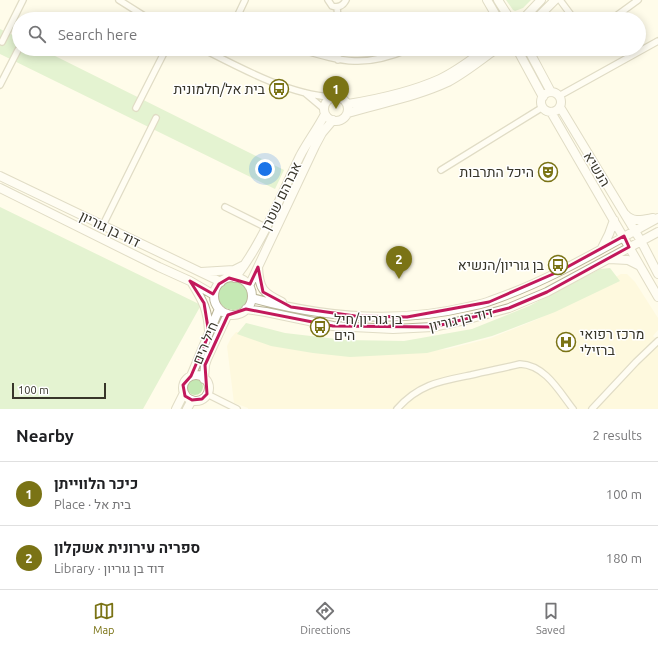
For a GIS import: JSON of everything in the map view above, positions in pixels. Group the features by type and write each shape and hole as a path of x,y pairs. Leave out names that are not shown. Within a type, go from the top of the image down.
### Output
{"main road":[{"path":"487,0 494,12"},
{"path":"498,0 506,12"},
{"path":"530,12 541,0"},
{"path":"543,12 555,0"},
{"path":"348,104 402,92 440,79 464,66 477,56"},
{"path":"348,113 348,104 343,98 332,97 326,102 324,111 330,119 337,121 343,119 348,113 436,87 459,75 486,56"},
{"path":"521,56 543,97"},
{"path":"532,56 551,92 560,96 560,107 551,112 547,111 543,107 541,100 549,92 551,92"},
{"name":"הנשיא","path":"560,107 658,274"},
{"name":"אברהם שטרן","path":"235,278 245,265 324,111"},
{"name":"הנשיא","path":"551,112 658,297"},
{"name":"אברהם שטרן","path":"249,286 315,146 322,133 333,120"},
{"name":"דוד בן גוריון","path":"0,176 221,282"},
{"name":"דוד בן גוריון","path":"0,188 190,281 214,295"},
{"path":"620,209 633,220 658,218"},
{"name":"דוד בן גוריון","path":"252,298 273,304 355,316 407,316 446,312 488,302 520,290 560,271 658,218"},
{"path":"602,248 614,220"},
{"path":"648,256 649,242 656,232"},
{"name":"דוד בן גוריון","path":"246,309 333,326 393,329 433,327 509,308 547,292 656,232"},
{"path":"607,260 628,260 640,266"},
{"path":"201,272 234,270 245,265"},
{"path":"258,267 259,280 263,292 291,307"},
{"path":"229,278 235,278 243,280 249,286 252,298 246,309 238,314 228,314 219,309 214,295 221,282 229,278"},
{"path":"190,281 204,303 209,334"},
{"name":"חיל הים","path":"191,376 219,309"},
{"name":"חיל הים","path":"204,379 207,359 228,314"},
{"path":"191,376 198,376 204,379 208,386 207,394 202,399 188,399 184,393 183,385 185,381 191,376"},
{"path":"176,409 184,393"},
{"path":"187,409 192,400"}],"street":[{"path":"17,12 23,0"},
{"path":"119,0 138,12"},
{"path":"239,12 245,0"},
{"path":"328,0 332,6 337,7 343,5 346,0"},
{"path":"560,0 569,12"},
{"path":"622,12 638,0"},
{"path":"337,7 337,12"},
{"path":"2,42 12,22"},
{"path":"646,48 658,41"},
{"path":"0,85 15,56"},
{"path":"136,108 162,56"},
{"path":"217,56 274,82 322,97 332,97"},
{"path":"324,56 338,60 356,62 376,60 393,56"},
{"path":"560,96 631,56"},
{"path":"301,91 309,96 324,111"},
{"path":"441,170 543,107"},
{"path":"103,226 156,118"},
{"path":"225,207 265,227"},
{"path":"592,409 658,341"},
{"path":"397,409 416,392 434,383 520,364 538,368 553,382 573,409"},
{"path":"207,394 235,408"}],"highlighted area":[{"path":"624,236 629,247 547,292 509,308 433,327 333,326 246,309 228,315 205,365 207,394 202,399 192,400 185,396 183,385 191,376 209,334 204,303 190,281 213,294 219,284 229,278 250,284 258,267 263,292 291,307 355,316 407,317 489,302 560,271"}],"shaded area":[{"name":"מרכז רפואי ברזילי","path":"621,274 627,274 635,282 658,318 658,330 653,336 658,341 658,409 248,409 234,403 227,346 236,332 414,352 448,349 491,338 538,319"}],"green space":[{"path":"506,0 531,0 523,8 515,11"},
{"path":"0,29 12,35 12,56 55,56 284,170 275,189 0,54"},
{"path":"0,207 201,305 143,409 0,409"},
{"path":"610,268 620,281 555,312 492,336 427,353 350,357 271,346 237,334 246,323 285,333 345,340 404,341 472,329 529,306 600,269"},
{"path":"233,280 244,284 248,295 244,306 233,310 222,306 218,295 222,284"},
{"path":"195,379 202,384 203,387 198,394 195,395 188,390 187,387 192,380"}],"place":[{"name":"בית אל/חלמונית","path":"279,89"},
{"name":"כיכר הלווייתן","path":"336,109"},
{"name":"היכל התרבות","path":"548,172"},
{"name":"בן גוריון/הנשיא","path":"558,265"},
{"name":"ספריה עירונית אשקלון","path":"399,279"},
{"name":"בן גוריון/חיל הים","path":"320,327"},
{"name":"מרכז רפואי ברזילי","path":"566,342"}]}
